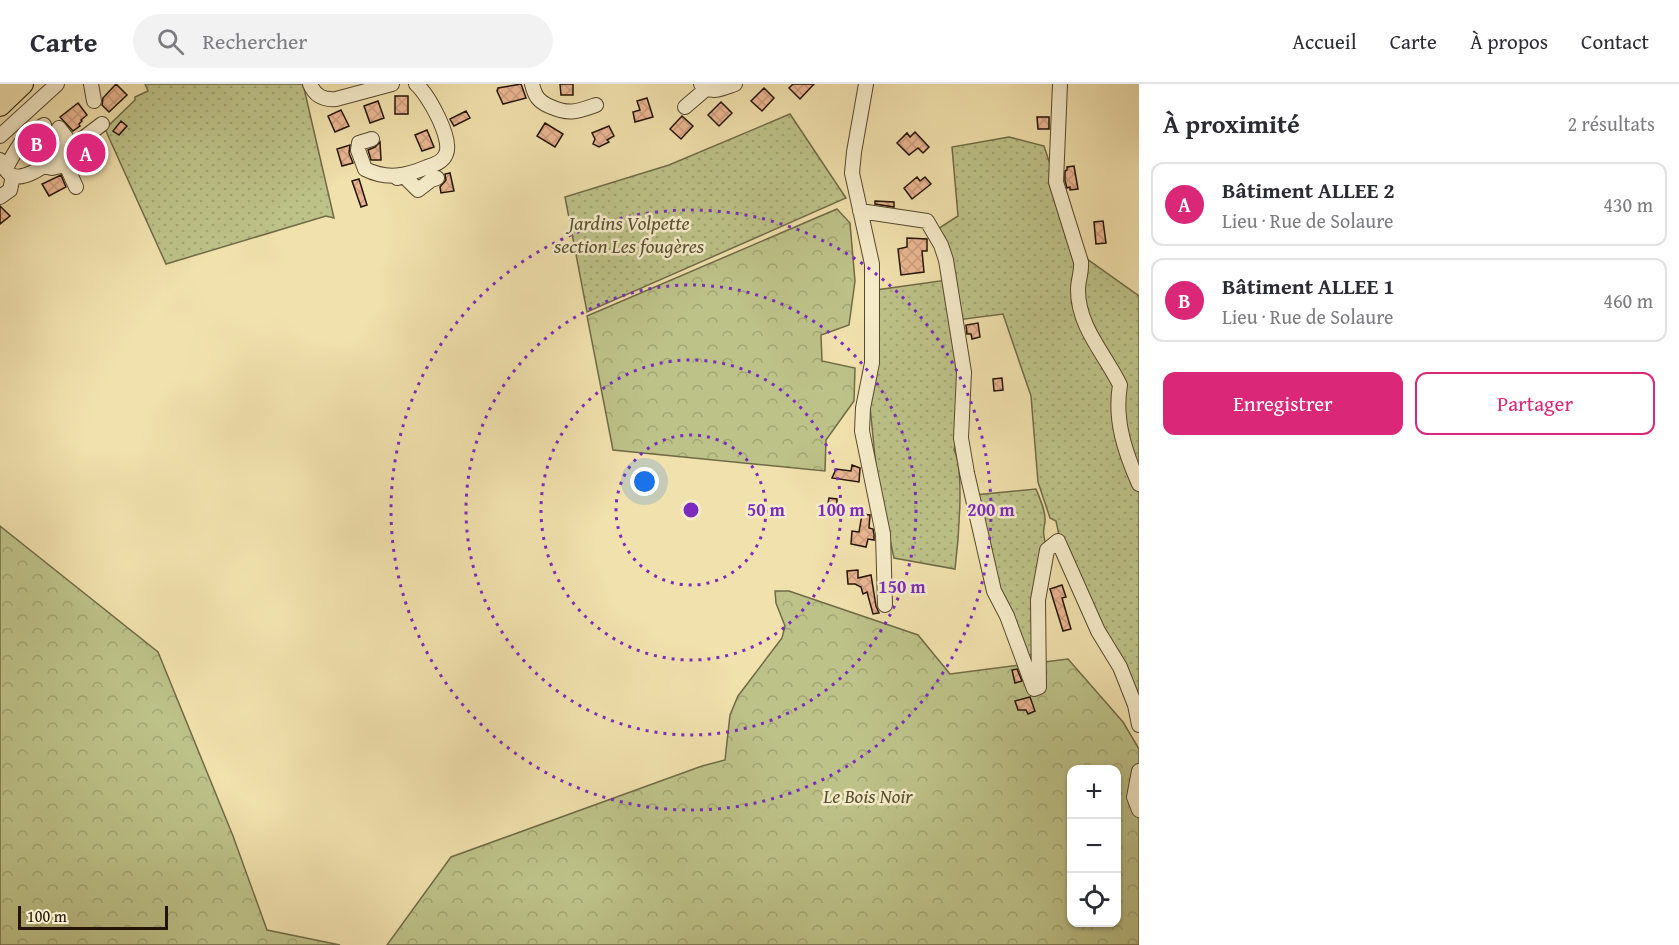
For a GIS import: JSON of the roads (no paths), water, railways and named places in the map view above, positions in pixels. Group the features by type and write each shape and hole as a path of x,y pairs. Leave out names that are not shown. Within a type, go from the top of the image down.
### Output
{"highway":[{"path":"0,106 23,84"}],"street":[{"path":"0,136 57,84"},
{"path":"91,84 94,101"},
{"path":"310,84 318,96 326,100 392,84"},
{"path":"353,94 354,90 363,84"},
{"path":"369,180 388,182 397,176 438,163 446,154 447,139 422,89 416,84"},
{"path":"532,84 539,102 562,112 575,112 596,105"},
{"path":"685,107 703,86 715,91 735,84"},
{"path":"866,84 852,173 872,264 872,363 863,408 862,431 883,534 885,605"},
{"path":"1060,84 1056,182 1082,262 1082,273 1077,287 1079,302 1085,326 1120,385 1117,404 1120,426 1128,459 1139,484"},
{"path":"7,168 22,177 54,158 102,124"},
{"path":"5,193 7,168 20,142 44,125"},
{"path":"54,158 66,137 59,128"},
{"path":"372,139 359,143 357,146 362,164 369,171 397,176 418,190 437,178"},
{"path":"54,158 66,165 76,187"},
{"path":"860,211 927,221 944,253 964,372 961,438 967,473 994,591 1007,616 1034,689 1039,687 1038,600 1047,550 1058,541 1098,632 1124,676 1135,705 1139,725"},
{"path":"1139,771 1134,797 1139,810"}],"place":[{"name":"Bâtiment ALLEE 1","path":"37,143"},
{"name":"Bâtiment ALLEE 2","path":"86,153"}],"park label":[{"name":"Jardins Volpette section Les fougères","path":"629,234"},
{"name":"Le Bois Noir","path":"868,796"}]}
